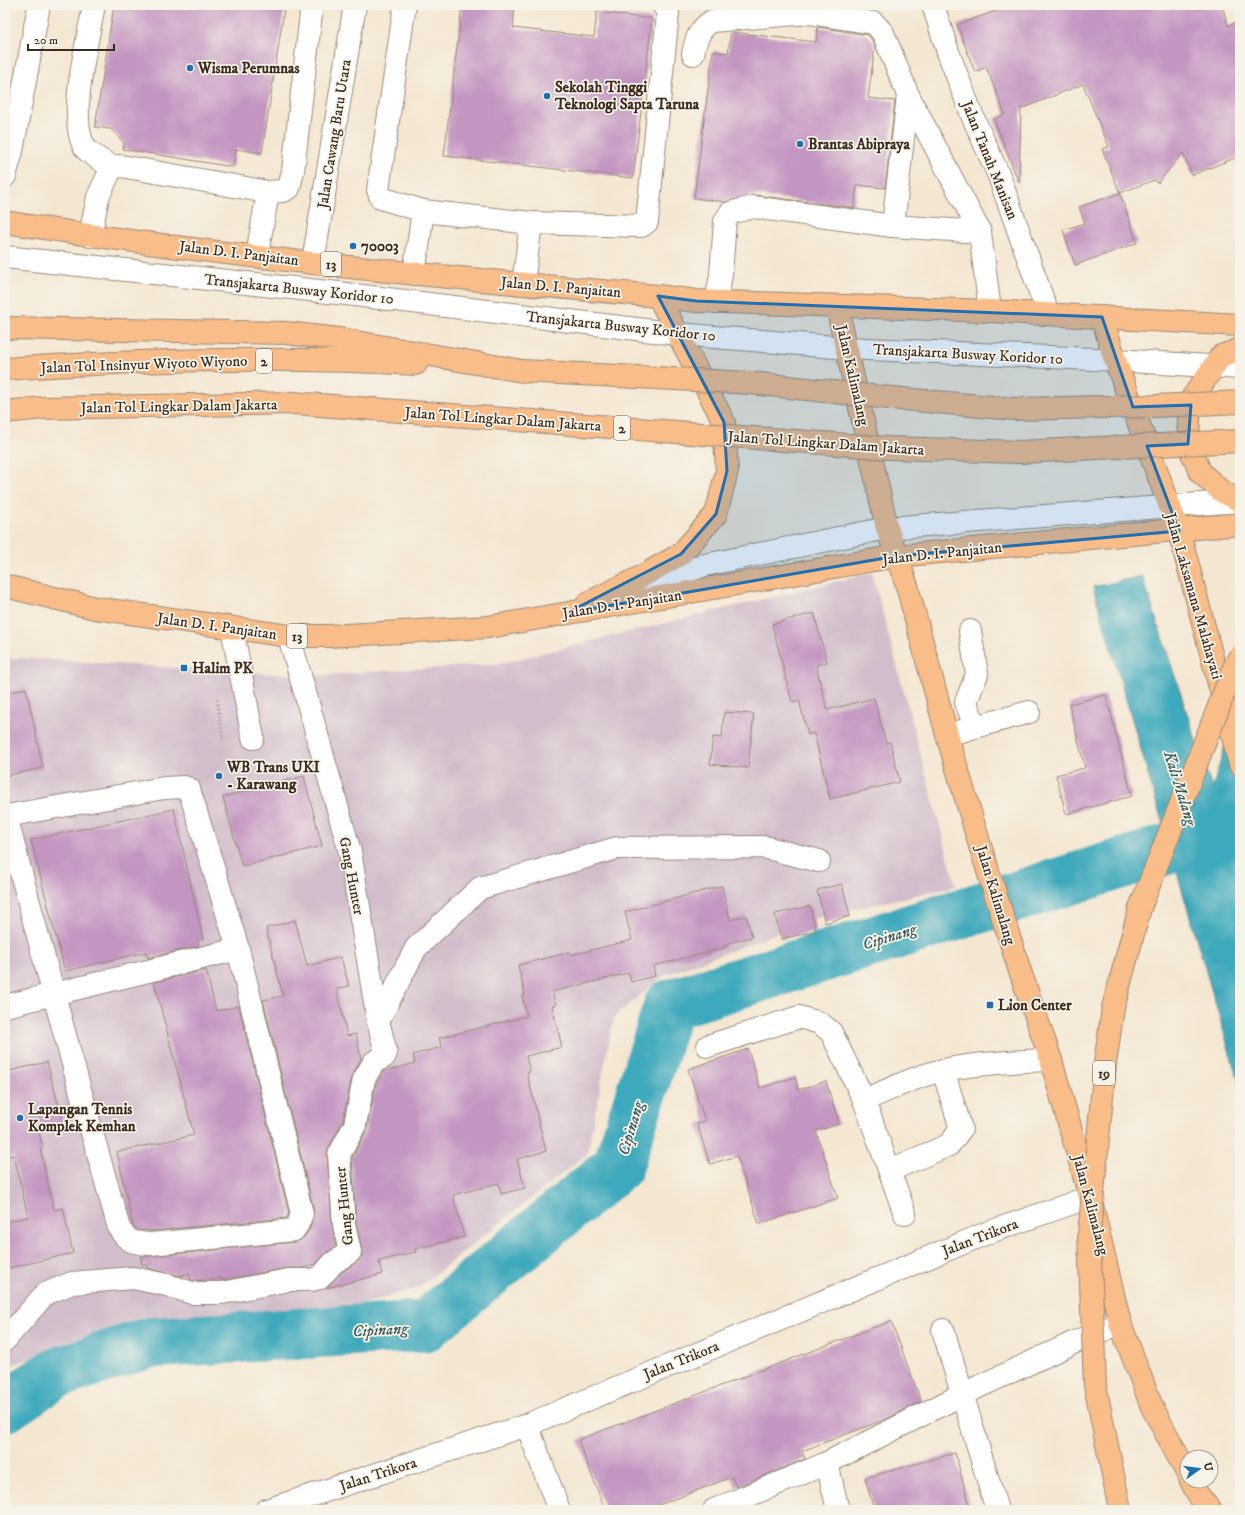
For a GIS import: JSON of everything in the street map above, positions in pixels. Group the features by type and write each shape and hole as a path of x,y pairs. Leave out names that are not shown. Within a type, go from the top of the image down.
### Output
{"main road":[{"name":"Jalan D. I. Panjaitan","path":"5,222 90,236 414,274 716,302 990,311 1240,325"},
{"path":"567,613 681,554 716,514 727,471 724,422 658,296"},
{"name":"Jalan Kalimalang","path":"837,306 887,528 907,586 947,735 981,849 1019,968 1051,1060 1090,1197 1120,1323 1152,1407 1179,1459"},
{"name":"Jalan Laksamana Malahayati","path":"1102,317 1115,360 1179,531 1234,728 1240,764"},
{"path":"5,328 286,333 339,339 522,371"},
{"path":"1240,349 1221,356 1212,367 1191,400 1188,418 1188,444 1201,473 1221,490 1240,501"},
{"name":"Jalan Tol Insinyur Wiyoto Wiyono","path":"5,369 125,362 346,360 522,371"},
{"name":"2","path":"522,371 751,383 880,397 1014,409 1155,406 1240,402"},
{"name":"Jalan Tol Lingkar Dalam Jakarta","path":"5,412 43,408 293,403 888,448 1012,452 1240,441"},
{"name":"Jalan D. I. Panjaitan","path":"5,586 95,608 289,636 329,636 488,628 897,556 1179,531 1240,524"},
{"name":"19","path":"1120,1510 1095,1385 1089,1236 1105,1064 1113,1008 1140,908 1234,665 1240,656"},
{"path":"1195,1489 1210,1510"}],"street":[{"path":"7,163 39,5"},
{"path":"94,5 78,98 78,132 85,149 112,167 121,166 268,192 283,191 289,188 312,5"},
{"name":"Jalan Cawang Baru Utara","path":"313,262 355,5"},
{"path":"405,5 378,190 381,198 423,211 531,223 642,226 647,222 668,13 663,5"},
{"name":"Jalan Tanah Manisan","path":"933,5 948,52 972,115 999,176 1048,314"},
{"path":"693,54 696,39 702,27 712,21 809,13 874,22 883,33 908,95 918,110 980,232 990,311"},
{"path":"893,226 908,95"},
{"path":"90,236 98,198 112,167"},
{"path":"257,256 268,192"},
{"path":"716,302 721,275 725,221 730,213 753,207 893,226 980,232"},
{"path":"414,274 423,211"},
{"path":"523,284 531,223"},
{"name":"Transjakarta Busway Koridor 10","path":"5,257 678,334 846,348 1115,360 1240,368"},
{"path":"567,613 705,564 887,528 1168,505 1240,501"},
{"path":"5,593 30,591"},
{"path":"232,628 253,738"},
{"path":"970,631 977,674 966,702 975,727"},
{"name":"Gang Hunter","path":"5,1340 45,1294 72,1283 133,1278 167,1285 192,1293 222,1293 288,1280 320,1278 333,1263 348,1254 350,1249 344,1225 339,1155 355,1125 364,1078 374,1062 386,1054 378,1021 350,852 289,636"},
{"path":"947,735 1030,712"},
{"path":"184,787 189,789 238,949 302,1214 294,1230 151,1244 136,1243 125,1238 119,1228 100,1156 53,995 6,816 164,788 184,787"},
{"path":"378,1021 416,948 480,888 617,848 764,847 820,861"},
{"path":"5,1006 238,949"},
{"path":"708,1046 799,1018 820,1023 831,1032 864,1100 905,1214"},
{"path":"864,1100 943,1070 1022,1061 1051,1060"},
{"path":"890,1170 949,1145 961,1129 943,1070"},
{"name":"Jalan Trikora","path":"267,1510 527,1425 987,1233 1090,1197"},
{"path":"714,1510 827,1464 963,1394 1075,1342 1120,1323"},
{"path":"943,1330 997,1510"},
{"path":"527,1425 559,1510"},
{"path":"827,1464 838,1510"}],"highlighted area":[{"path":"658,296 696,301 1102,317 1133,407 1191,405 1188,444 1147,446 1179,531 897,556 567,613 681,554 716,514 727,471 724,422"}],"shaded area":[{"path":"872,573 956,886 822,916 663,976 614,1017 587,1154 418,1288 328,1314 144,1321 5,1367 5,659 21,658 308,676 497,664"}],"water":[{"name":"Kali Malang","path":"1142,576 1212,789 1226,743 1240,740 1240,861 1234,863 1240,885 1240,1087 1093,587"}],"building":[{"name":"Wisma Perumnas","path":"114,5 263,5 265,7 284,10 262,153 236,149 233,167 123,149 124,143 111,129 95,127"},
{"name":"Sekolah Tinggi Teknologi Sapta Taruna","path":"462,5 515,5 513,28 594,37 597,12 652,19 633,178 444,156"},
{"path":"1012,5 1222,5 1228,26 1240,21 1240,156 1192,175 1183,153 1158,183 1154,180 1120,193 1102,149 1109,147 1083,84 1021,108 1019,183 994,119 1005,114 986,67 975,72 957,25"},
{"name":"Brantas Abipraya","path":"818,27 868,35 875,46 868,98 895,101 885,188 857,185 854,208 755,195 725,202 694,198 713,51 728,53 731,32 816,42"},
{"path":"1120,193 1137,243 1075,265 1063,230 1085,223 1079,207"},
{"path":"814,613 827,662 816,665 827,710 874,698 886,743 890,742 900,782 830,799 814,733 808,735 799,700 792,702 772,624"},
{"path":"26,688 43,768 5,776 5,693"},
{"path":"1106,695 1132,796 1066,814 1056,775 1085,768 1069,704"},
{"path":"724,712 754,714 748,768 710,764 713,737 722,738"},
{"path":"304,776 322,846 242,866 223,797"},
{"path":"174,809 203,939 198,940 199,946 148,958 146,952 65,971 31,840"},
{"path":"842,884 850,916 825,923 817,890"},
{"path":"722,886 730,920 746,916 752,937 725,944 725,948 653,966 655,976 631,982 629,973 552,992 556,1005 552,1006 562,1047 526,1056 530,1072 527,1073 546,1151 517,1159 525,1188 501,1194 499,1183 453,1195 464,1237 415,1249 416,1252 379,1261 382,1274 327,1288 341,1273 357,1262 362,1256 362,1249 356,1223 352,1158 366,1131 376,1084 383,1072 415,1063 413,1055 442,1047 439,1038 527,1016 522,996 525,995 518,965 570,952 571,955 632,940 625,912"},
{"path":"810,906 816,931 781,939 775,914"},
{"path":"295,920 307,966 341,957 349,986 337,989 347,1036 356,1034 361,1059 352,1076 343,1121 328,1149 327,1155 332,1226 336,1246 324,1255 316,1264 303,1268 286,1268 221,1280 221,1278 212,1280 191,1280 189,1273 180,1276 147,1268 146,1264 142,1265 140,1256 295,1242 304,1237 310,1229 314,1211 263,1000 283,996 266,928"},
{"path":"206,970 216,1011 239,1006 289,1213 287,1218 151,1231 139,1230 133,1226 117,1152 194,1135 154,982"},
{"path":"748,1049 760,1088 795,1077 798,1090 826,1081 839,1124 816,1131 838,1198 759,1224 737,1156 710,1164 697,1124 705,1121 688,1069"},
{"path":"47,1062 63,1123 38,1129 43,1148 40,1148 54,1210 63,1208 73,1253 5,1269 5,1222 28,1217 14,1155 5,1157 5,1072"},
{"path":"891,1321 921,1401 889,1418 802,1451 805,1459 736,1487 732,1477 646,1510 605,1510 578,1440"},
{"path":"955,1453 971,1510 874,1510 865,1478"}],"waterway":[{"name":"Cipinang","path":"5,1407 54,1374 148,1343 425,1326 618,1166 669,1005 1197,840 1240,829"}],"place":[{"name":"Wisma Perumnas","path":"190,68"},
{"name":"Sekolah Tinggi Teknologi Sapta Taruna","path":"547,96"},
{"name":"Brantas Abipraya","path":"800,144"},
{"name":"70003","path":"353,246"},
{"name":"Halim PK","path":"184,668"},
{"name":"WB Trans UKI - Karawang","path":"219,776"},
{"name":"Lion Center","path":"990,1005"},
{"name":"Lapangan Tennis Komplek Kemhan","path":"20,1118"}]}
